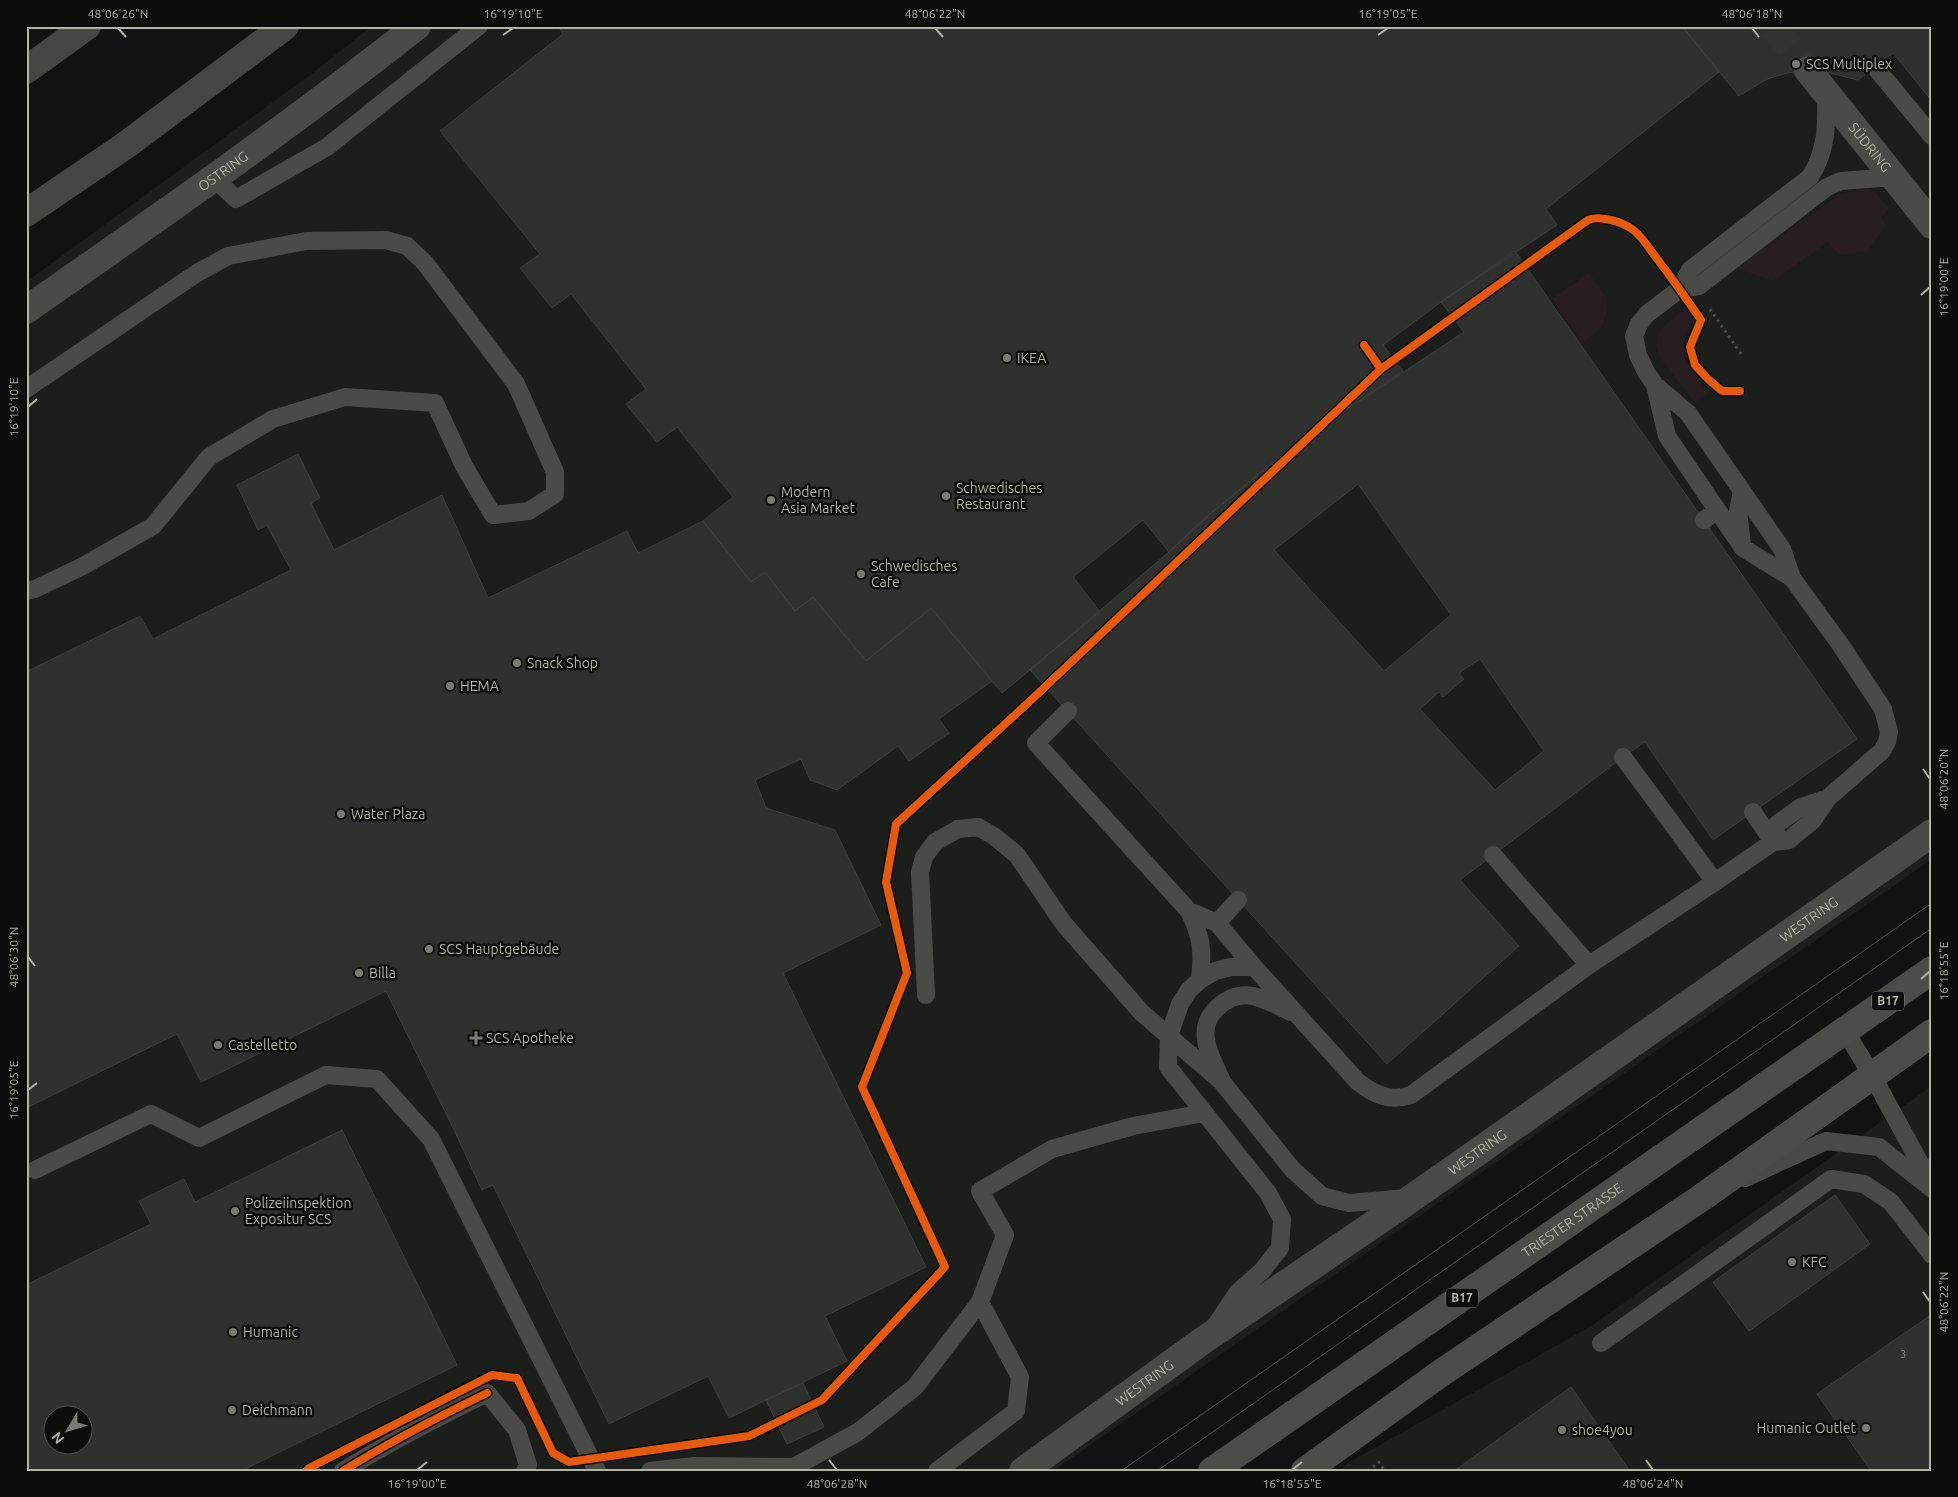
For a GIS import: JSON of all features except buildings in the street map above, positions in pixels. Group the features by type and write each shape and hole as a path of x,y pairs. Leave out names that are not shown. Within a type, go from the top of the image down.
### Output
{"highway":[{"path":"26,70 87,26"},
{"path":"26,213 126,144 285,26"}],"main road":[{"name":"TRIESTER STRASSE","path":"1212,1471 1932,970"},
{"path":"1305,1471 1441,1373 1704,1196 1932,1033"}],"street":[{"name":"OSTRING","path":"26,310 334,91 417,26"},
{"name":"SÜDRING","path":"1808,70 1932,225"},
{"name":"WESTRING","path":"1023,1471 1205,1340 1412,1198 1932,833"}],"lane":[{"path":"214,178 236,198 318,152 479,26"},
{"path":"1875,67 1932,136"},
{"path":"1189,910 1217,923 1254,967 1358,1082 1370,1091 1398,1099 1411,1095 1589,965 1773,842 1777,824 1801,807 1828,798 1882,751 1887,742 1889,732 1882,710 1840,644 1792,578 1782,550 1742,491 1688,414 1655,386 1638,355 1634,336 1639,324 1647,314 1680,289 1690,270 1810,177 1819,164 1825,143 1826,93"},
{"path":"1680,289 1699,286 1827,187 1841,181 1893,177"},
{"path":"26,389 197,272 228,256 306,241 386,240 407,246 425,263 516,384 555,472 555,494 529,511 493,515 464,466 435,403 345,397 273,420 209,457 153,526 83,566 35,589 26,591"},
{"path":"1655,386 1667,436 1710,515 1737,553 1792,578"},
{"path":"1737,553 1738,511 1742,491"},
{"path":"1068,711 1036,743 1189,910 1199,931 1202,956 1200,980"},
{"path":"1623,757 1715,882"},
{"path":"1753,812 1773,842"},
{"path":"926,995 920,872 924,857 935,842 958,828 978,827 994,836 1017,855 1064,924 1142,1014 1222,1082 1292,1169 1322,1196 1349,1203 1412,1198"},
{"path":"1493,855 1589,965"},
{"path":"1217,923 1238,900"},
{"path":"1205,1340 1238,1292 1262,1271 1280,1248 1282,1219 1268,1193 1168,1067 1169,1036 1180,1004 1189,990 1200,980 1215,971 1232,966 1254,967"},
{"path":"1222,1082 1206,1042 1205,1031 1207,1019 1222,1004 1241,994 1260,998 1297,1014"},
{"path":"1845,1031 1872,1075 1932,1185"},
{"path":"35,1170 151,1114 199,1138 326,1074 377,1079 431,1139 597,1471"},
{"path":"650,1471 695,1468 794,1467 858,1432 915,1387 980,1302 1004,1235 980,1191 1052,1149 1133,1126 1204,1113"},
{"path":"1704,1196 1826,1142 1879,1147 1932,1189"},
{"path":"1601,1343 1831,1179 1864,1184 1892,1202 1932,1255"},
{"path":"937,1471 1016,1411 1020,1377 980,1302"},
{"path":"343,1471 378,1448 487,1393 517,1430 531,1469"}],"path":[{"path":"1708,307 1740,354"},
{"path":"1368,1471 1379,1462 1385,1471"}],"shaded area":[{"path":"372,26 1932,26 1932,859 1053,1471 26,1471 26,282 314,72"},
{"path":"1867,189 1876,193 1889,208 1881,218 1886,226 1868,250 1839,255 1828,242 1773,281 1736,268 1841,194"},
{"path":"1589,273 1606,297 1606,314 1601,329 1582,342 1552,299"},
{"path":"1685,309 1692,318 1686,329 1684,340 1686,358 1708,393 1695,403 1661,359 1656,347 1658,335 1662,328"},
{"path":"1932,1086 1932,1471 1338,1471 1348,1463 1591,1326"}],"tunnel":[{"path":"1772,26 1808,70"}],"tram line":[{"path":"1121,1471 1932,903"},
{"path":"1157,1471 1932,928"}],"cycle path":[{"path":"1364,345 1381,369 1588,220 1599,218 1623,224 1632,229 1645,242 1701,320 1690,347 1695,365 1722,391 1740,391"},
{"path":"306,1471 492,1375 517,1378 553,1453 569,1462 749,1436 822,1400 945,1267 862,1087 907,973 886,882 896,824 1029,702 1381,369"},
{"path":"343,1471 414,1430 487,1393"}],"place":[{"name":"SCS Multiplex","path":"1796,64"},
{"name":"IKEA","path":"1007,358"},
{"name":"Schwedisches Restaurant","path":"946,496"},
{"name":"Modern Asia Market","path":"771,500"},
{"name":"Schwedisches Cafe","path":"861,574"},
{"name":"Snack Shop","path":"517,663"},
{"name":"HEMA","path":"450,686"},
{"name":"Water Plaza","path":"341,814"},
{"name":"SCS Hauptgebäude","path":"429,949"},
{"name":"Billa","path":"359,973"},
{"name":"SCS Apotheke","path":"476,1038"},
{"name":"Castelletto","path":"218,1045"},
{"name":"Polizeiinspektion Expositur SCS","path":"235,1211"},
{"name":"KFC","path":"1792,1262"},
{"name":"Humanic","path":"233,1332"},
{"name":"Deichmann","path":"232,1410"},
{"name":"Humanic Outlet","path":"1866,1428"},
{"name":"shoe4you","path":"1562,1430"}]}
